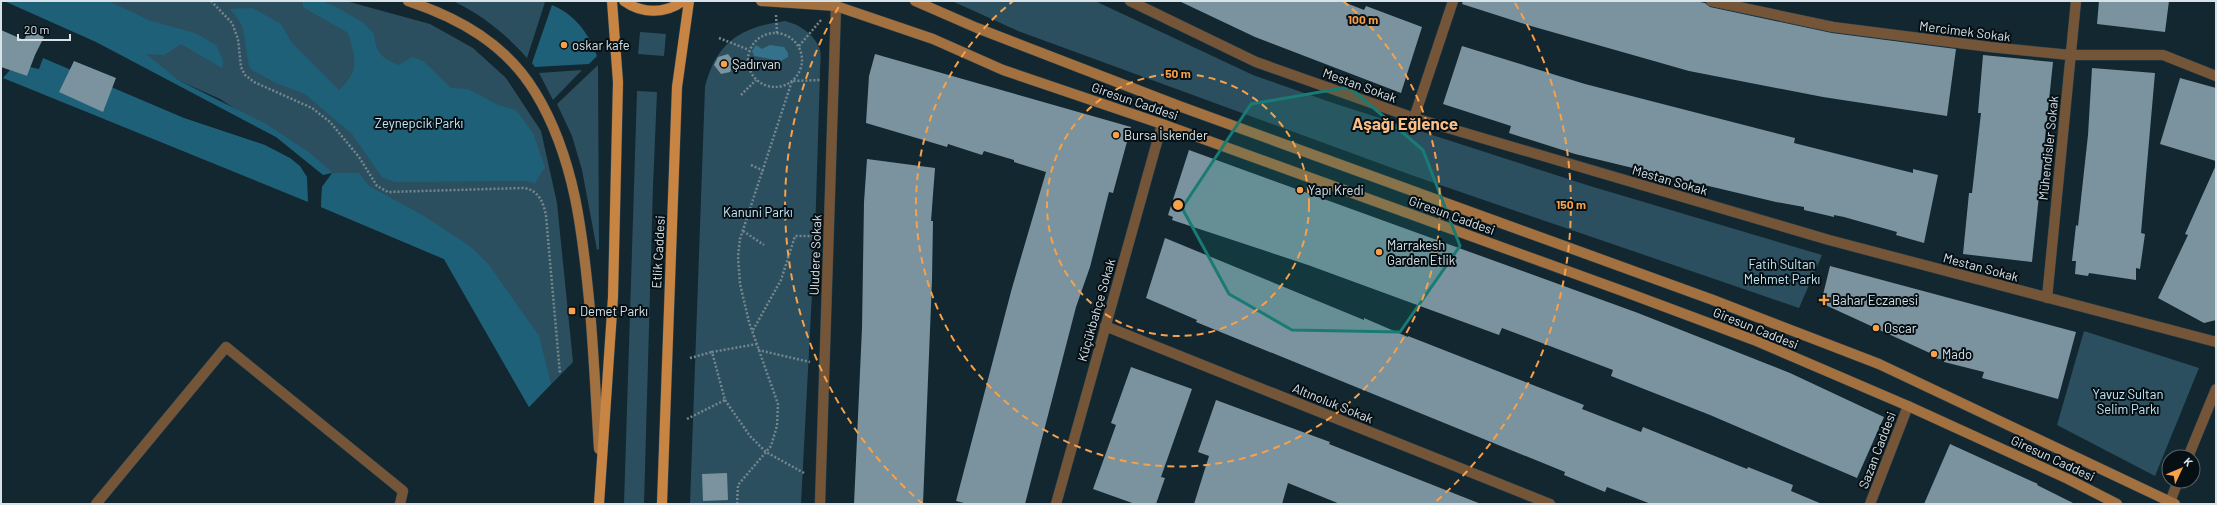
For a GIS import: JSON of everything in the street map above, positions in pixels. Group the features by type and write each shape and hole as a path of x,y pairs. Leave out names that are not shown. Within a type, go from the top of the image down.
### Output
{"main road":[{"path":"408,1 455,19 471,28 504,55 535,92 558,140 570,176 580,221 585,260 600,463"},
{"path":"599,504 600,463 613,297 618,82 612,1"},
{"path":"624,1 644,10 661,11 676,6 683,1"},
{"name":"Etlik Caddesi","path":"662,504 677,87 689,1"},
{"name":"Giresun Caddesi","path":"761,1 836,6 933,39 1004,70 1162,124 1754,340 1908,406 2068,479 2117,504"},
{"name":"Giresun Caddesi","path":"915,1 977,28 1179,106 1713,300 1880,364 2172,503"}],"street":[{"name":"Mestan Sokak","path":"1130,1 1256,62 1414,118 1829,240 2216,342"},
{"path":"1414,118 1453,1"},
{"name":"Mercimek Sokak","path":"1711,1 1833,27 2070,56 2163,55 2216,76"},
{"name":"Mühendisler Sokak","path":"2047,298 2076,1"},
{"name":"Uludere Sokak","path":"820,504 836,6"},
{"name":"Küçükbahçe Sokak","path":"1059,503 1105,326 1162,124"},
{"name":"Altınoluk Sokak","path":"1105,326 1550,504"},
{"path":"96,504 226,347 403,491 400,504"},
{"path":"2191,449 2216,389"},
{"name":"Sazan Caddesi","path":"1870,504 1908,406"},
{"path":"2172,503 2176,489"}],"path":[{"path":"211,1 232,23 238,39 241,67 245,75 254,82 312,108 330,122 359,157 377,186 388,192 523,188 537,194 544,205 546,216 560,374"},
{"path":"776,14 777,33"},
{"path":"798,47 822,20"},
{"path":"777,33 786,35 798,47 802,61 798,76 786,86 770,88 756,80 748,66 749,50 760,37 777,33"},
{"path":"719,38 749,50"},
{"path":"741,95 756,80"},
{"path":"792,81 821,80"},
{"path":"737,504 738,485 771,446 777,426 778,404 752,331 740,284 738,256 743,231 764,171 792,81"},
{"path":"752,165 764,171"},
{"path":"743,231 764,245"},
{"path":"752,331 781,280 795,236 817,236"},
{"path":"690,358 712,352 757,344"},
{"path":"758,350 810,362"},
{"path":"712,352 725,400 750,436 766,452 804,473"},
{"path":"687,419 725,400"}],"highlighted area":[{"path":"1349,87 1423,150 1460,246 1400,332 1292,330 1229,294 1182,208 1251,104"}],"green space":[{"path":"4,1 108,1 151,21 195,33 216,45 223,60 222,68 181,44 164,55 146,54 180,81 266,124 310,153 333,173 359,173 369,186 424,216 471,247 489,265 539,336 551,384 529,407 444,259 321,207 322,187 332,173 323,175 276,137 96,42"},
{"name":"Zeynepcik Parkı","path":"74,1 346,1 430,24 473,48 506,78 541,131 557,203 573,362 529,407 444,259 321,207 322,187 333,173 220,99 180,81"},
{"path":"303,1 322,1 338,8 364,23 374,34 376,46 380,54 388,60 399,65 412,57 423,61 451,88 468,89 498,105 516,110 533,133 545,167 535,183 525,181 395,182 382,177 352,134 305,94 276,83 252,70 249,66 243,28 237,17 230,9 252,8 281,24 292,43 339,90 346,83 353,70 354,64 353,50 348,33 303,7"},
{"path":"453,1 545,2 527,58 511,41 484,19"},
{"name":"Fatih Sultan Mehmet Parkı","path":"952,1 1095,1 1253,75 1330,102 1590,186 1822,255 1799,308 1414,176 1018,31"},
{"path":"552,5 574,19 585,32 597,56 589,64 535,67 532,63"},
{"name":"Kanuni Parkı","path":"785,21 795,24 809,33 819,47 821,56 815,236 801,504 690,504 705,87 716,59 733,39 755,28"},
{"path":"640,32 666,34 664,56 638,54"},
{"path":"43,58 184,118 265,145 290,158 300,166 307,177 308,202 3,78 10,70 27,76 30,67 39,69"},
{"path":"598,65 599,249 597,250 582,170 572,136 557,104"},
{"path":"582,70 553,100 539,73"},
{"path":"637,91 657,92 644,504 624,504"},
{"name":"Yavuz Sultan Selim Parkı","path":"2084,331 2199,368 2166,449 2161,449 2161,461 2155,476 2057,425"}],"shaded area":[{"path":"756,45 762,49 770,45 784,47 788,53 788,57 781,61 754,56 752,51"}],"building":[{"path":"1179,1 1341,1 1364,10 1366,6 1422,27 1401,93 1255,37"},
{"path":"1463,1 1695,1 1705,3 1710,7 1832,33 1956,49 1947,116 1823,97 1689,71 1531,26 1462,4"},
{"path":"2099,1 2169,1 2165,32 2097,24"},
{"path":"1,30 24,40 29,30 44,37 27,76 1,67"},
{"path":"1462,46 1585,84 1795,138 1794,143 1913,173 1913,169 1938,175 1924,243 1896,235 1897,232 1844,217 1834,215 1834,217 1804,210 1804,207 1776,202 1575,154 1509,133 1511,126 1443,104"},
{"name":"Şadırvan","path":"728,54 735,63 730,72 721,74 714,65 718,57"},
{"path":"875,54 1131,127 1113,193 1109,192 1090,267 1076,307 1025,504 968,504 956,501 1012,288 1046,172 984,151 982,155 948,144 947,147 866,123 869,76"},
{"path":"1983,55 2053,62 2032,262 1963,254 1969,193 1972,193 1981,113 1978,113"},
{"path":"74,61 116,78 103,112 59,92"},
{"path":"2092,68 2155,73 2141,233 2145,234 2140,269 2136,268 2136,280 2089,273 2088,276 2075,274 2076,261 2072,261 2076,225 2078,226 2088,135"},
{"path":"2180,78 2216,88 2216,161 2160,144"},
{"path":"1189,150 1638,313 1790,373 1884,417 1857,478 1710,415 1611,376 1613,370 1502,328 1499,335 1308,265 1172,220 1173,217 1168,215"},
{"path":"867,159 935,168 931,221 933,221 932,280 923,504 854,504 862,328 864,202"},
{"path":"2216,165 2216,320 2204,323 2158,298 2188,235 2185,234"},
{"path":"1165,238 1364,320 1364,318 1408,337 1584,405 1582,409 1641,432 1643,427 1747,469 1748,467 1793,485 1791,491 1822,504 1651,504 1607,487 1605,492 1564,475 1565,472 1196,322 1197,320 1146,298"},
{"path":"1830,266 2076,332 2058,399 1982,378 1984,372 1944,362 1944,360 1931,357 1932,354 1821,303"},
{"path":"1131,367 1192,389 1161,477 1165,478 1156,504 1135,504 1093,489 1116,425 1111,423"},
{"path":"1216,400 1330,442 1329,444 1481,504 1340,504 1288,483 1282,504 1194,504 1209,456 1198,452"},
{"path":"1950,444 2038,484 2037,485 2075,504 1924,504"},
{"path":"727,473 728,500 703,501 702,474"}],"place":[{"name":"oskar kafe","path":"564,45"},
{"name":"Şadırvan","path":"724,64"},
{"name":"Bursa İskender","path":"1116,135"},
{"name":"Yapı Kredi","path":"1300,190"},
{"name":"Marrakesh Garden Etlik","path":"1379,252"},
{"name":"Bahar Eczanesi","path":"1824,300"},
{"name":"Demet Parkı","path":"572,311"},
{"name":"Oscar","path":"1876,328"},
{"name":"Mado","path":"1934,354"}],"district":[{"name":"Aşağı Eğlence","path":"1405,124"}]}
